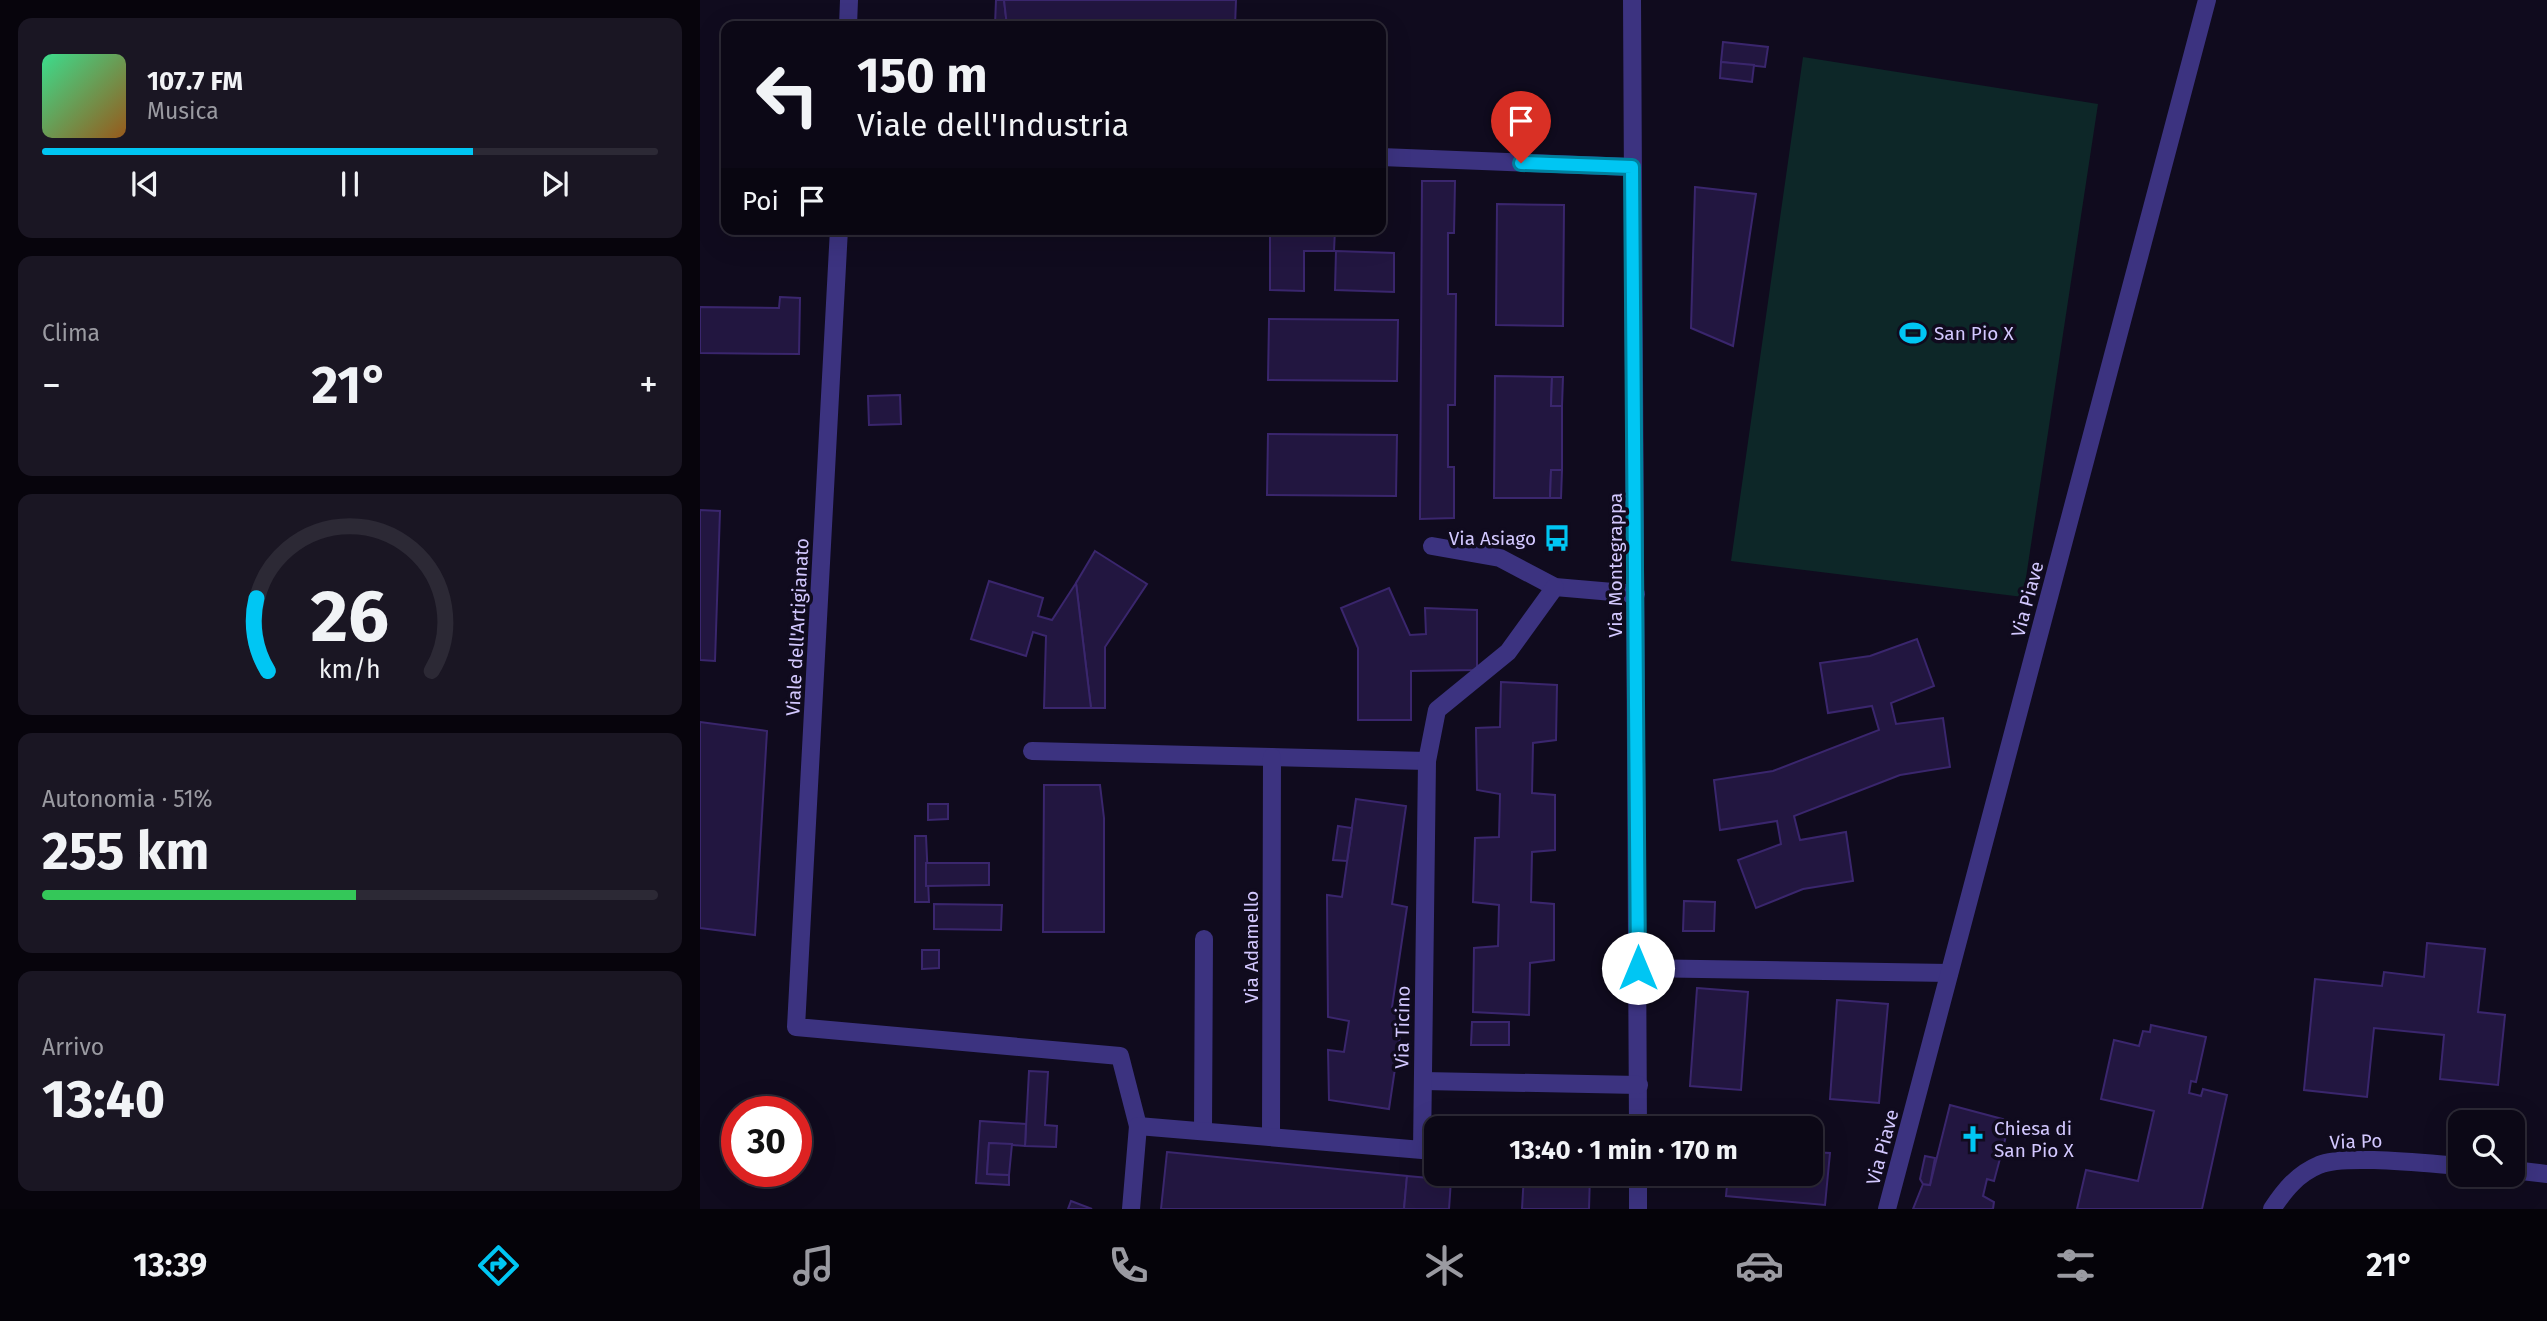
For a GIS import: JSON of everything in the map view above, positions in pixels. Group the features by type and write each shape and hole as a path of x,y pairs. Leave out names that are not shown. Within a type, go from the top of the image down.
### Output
{"street":[{"path":"848,21 849,0"},
{"name":"Via Montegrappa","path":"1632,0 1638,1116"},
{"name":"Via Piave","path":"1887,1209 2207,0"},
{"path":"1386,157 1632,167"},
{"name":"Viale dell'Artigianato","path":"839,235 796,1027 1120,1056 1138,1126"},
{"path":"1432,546 1500,558 1555,587 1636,594"},
{"name":"Via Ticino","path":"1138,1126 1422,1150 1427,761 1437,710 1508,652 1555,587"},
{"path":"1032,751 1427,761"},
{"name":"Via Adamello","path":"1271,1137 1272,757"},
{"path":"1203,1131 1204,939"},
{"path":"1638,968 1950,973"},
{"path":"1423,1081 1639,1085"},
{"path":"1131,1209 1138,1126"},
{"name":"Via Po","path":"2272,1209 2289,1184 2320,1163 2375,1160 2448,1165"},
{"path":"2525,1171 2547,1174"},
{"path":"1637,1209 1638,1186"}],"green space":[{"name":"San Pio X","path":"1803,57 2098,104 2023,597 1731,561"}],"building":[{"path":"996,0 1004,0 1006,21 995,21"},
{"path":"1004,0 1236,0 1235,21 1006,21"},
{"path":"1723,42 1768,47 1765,67 1721,62"},
{"path":"1721,62 1754,65 1752,82 1720,78"},
{"path":"1422,181 1455,181 1454,233 1448,233 1448,294 1456,294 1455,405 1448,405 1448,467 1454,467 1454,518 1420,519"},
{"path":"1695,187 1756,194 1733,346 1691,328"},
{"path":"1497,204 1564,205 1563,326 1496,325"},
{"path":"1270,235 1335,235 1334,251 1304,251 1304,291 1270,290"},
{"path":"1336,251 1394,253 1394,292 1335,290"},
{"path":"780,297 800,298 799,354 700,353 700,307 779,308"},
{"path":"1269,319 1398,320 1397,381 1268,380"},
{"path":"1495,376 1552,377 1551,406 1562,406 1562,470 1551,470 1550,498 1494,498"},
{"path":"1552,377 1563,377 1562,406 1551,406"},
{"path":"900,395 901,424 869,425 868,396"},
{"path":"1268,434 1397,435 1396,496 1267,495"},
{"path":"1551,470 1562,470 1561,498 1550,498"},
{"path":"700,510 720,511 715,661 700,660"},
{"path":"1095,551 1147,584 1105,647 1105,708 1091,708 1076,583"},
{"path":"989,581 1043,598 1038,616 1052,620 1076,583 1091,708 1044,708 1046,636 1033,632 1026,656 971,639"},
{"path":"1389,588 1410,635 1426,634 1425,608 1477,610 1477,670 1411,671 1411,720 1358,720 1358,648 1341,608"},
{"path":"1917,639 1934,686 1891,703 1896,724 1943,718 1950,767 1900,775 1794,816 1800,840 1846,832 1853,881 1803,889 1756,908 1738,860 1781,844 1777,821 1720,830 1714,780 1773,771 1879,730 1872,706 1828,713 1820,663 1870,656"},
{"path":"1501,682 1557,685 1556,740 1533,743 1532,793 1555,795 1555,850 1532,852 1531,902 1554,904 1554,960 1530,963 1529,1015 1473,1012 1474,948 1498,946 1499,905 1473,902 1475,838 1499,837 1500,794 1477,790 1476,728 1500,727"},
{"path":"700,722 767,731 755,935 700,928"},
{"path":"1044,785 1100,785 1104,818 1104,932 1043,932"},
{"path":"1356,799 1406,806 1392,904 1407,907 1392,1007 1404,1008 1389,1109 1329,1100 1328,1050 1344,1052 1349,1021 1328,1017 1327,895 1342,897"},
{"path":"928,804 948,804 948,819 928,820"},
{"path":"1338,826 1352,828 1347,861 1333,860"},
{"path":"915,836 926,836 929,902 915,902"},
{"path":"926,863 989,863 989,885 926,886"},
{"path":"1684,901 1715,902 1714,931 1683,931"},
{"path":"934,904 1002,905 1001,930 934,929"},
{"path":"2427,943 2485,949 2478,1012 2505,1015 2498,1085 2440,1079 2444,1035 2374,1028 2367,1097 2304,1090 2315,979 2382,986 2384,972 2424,977"},
{"path":"922,950 939,950 939,968 922,969"},
{"path":"1697,988 1748,992 1741,1090 1690,1086"},
{"path":"1837,1000 1888,1004 1879,1103 1830,1099"},
{"path":"1472,1022 1509,1022 1509,1045 1471,1045"},
{"path":"2151,1025 2206,1037 2196,1082 2191,1081 2189,1093 2201,1096 2203,1089 2227,1095 2202,1209 2077,1209 2086,1170 2138,1181 2154,1111 2101,1099 2114,1040 2139,1046 2143,1031 2150,1032"},
{"path":"1029,1071 1048,1072 1045,1125 1057,1126 1056,1147 1025,1146"},
{"name":"Chiesa di San Pio X","path":"1950,1105 2010,1121 1994,1181 1987,1179 1983,1196 1994,1202 1993,1209 1913,1209 1923,1184 1930,1185"},
{"path":"980,1121 1026,1124 1025,1146 989,1143 987,1174 1009,1175 1009,1185 976,1183"},
{"path":"989,1143 1012,1144 1009,1175 987,1174"},
{"path":"1167,1152 1407,1176 1404,1209 1161,1209"},
{"path":"1823,1153 1830,1153 1825,1205 1726,1196 1727,1186 1823,1186"},
{"path":"1925,1156 1935,1158 1930,1185 1923,1184 1920,1179"},
{"path":"1407,1176 1424,1178 1424,1186 1451,1186 1449,1209 1404,1209"},
{"path":"1523,1186 1590,1186 1589,1209 1522,1209"},
{"path":"1071,1201 1092,1209 1068,1209"}],"place":[{"name":"San Pio X","path":"1913,333"},
{"name":"Via Asiago","path":"1557,538"},
{"name":"Chiesa di San Pio X","path":"1973,1139"}],"route":[{"path":"1521,163 1632,167 1638,968"}]}
